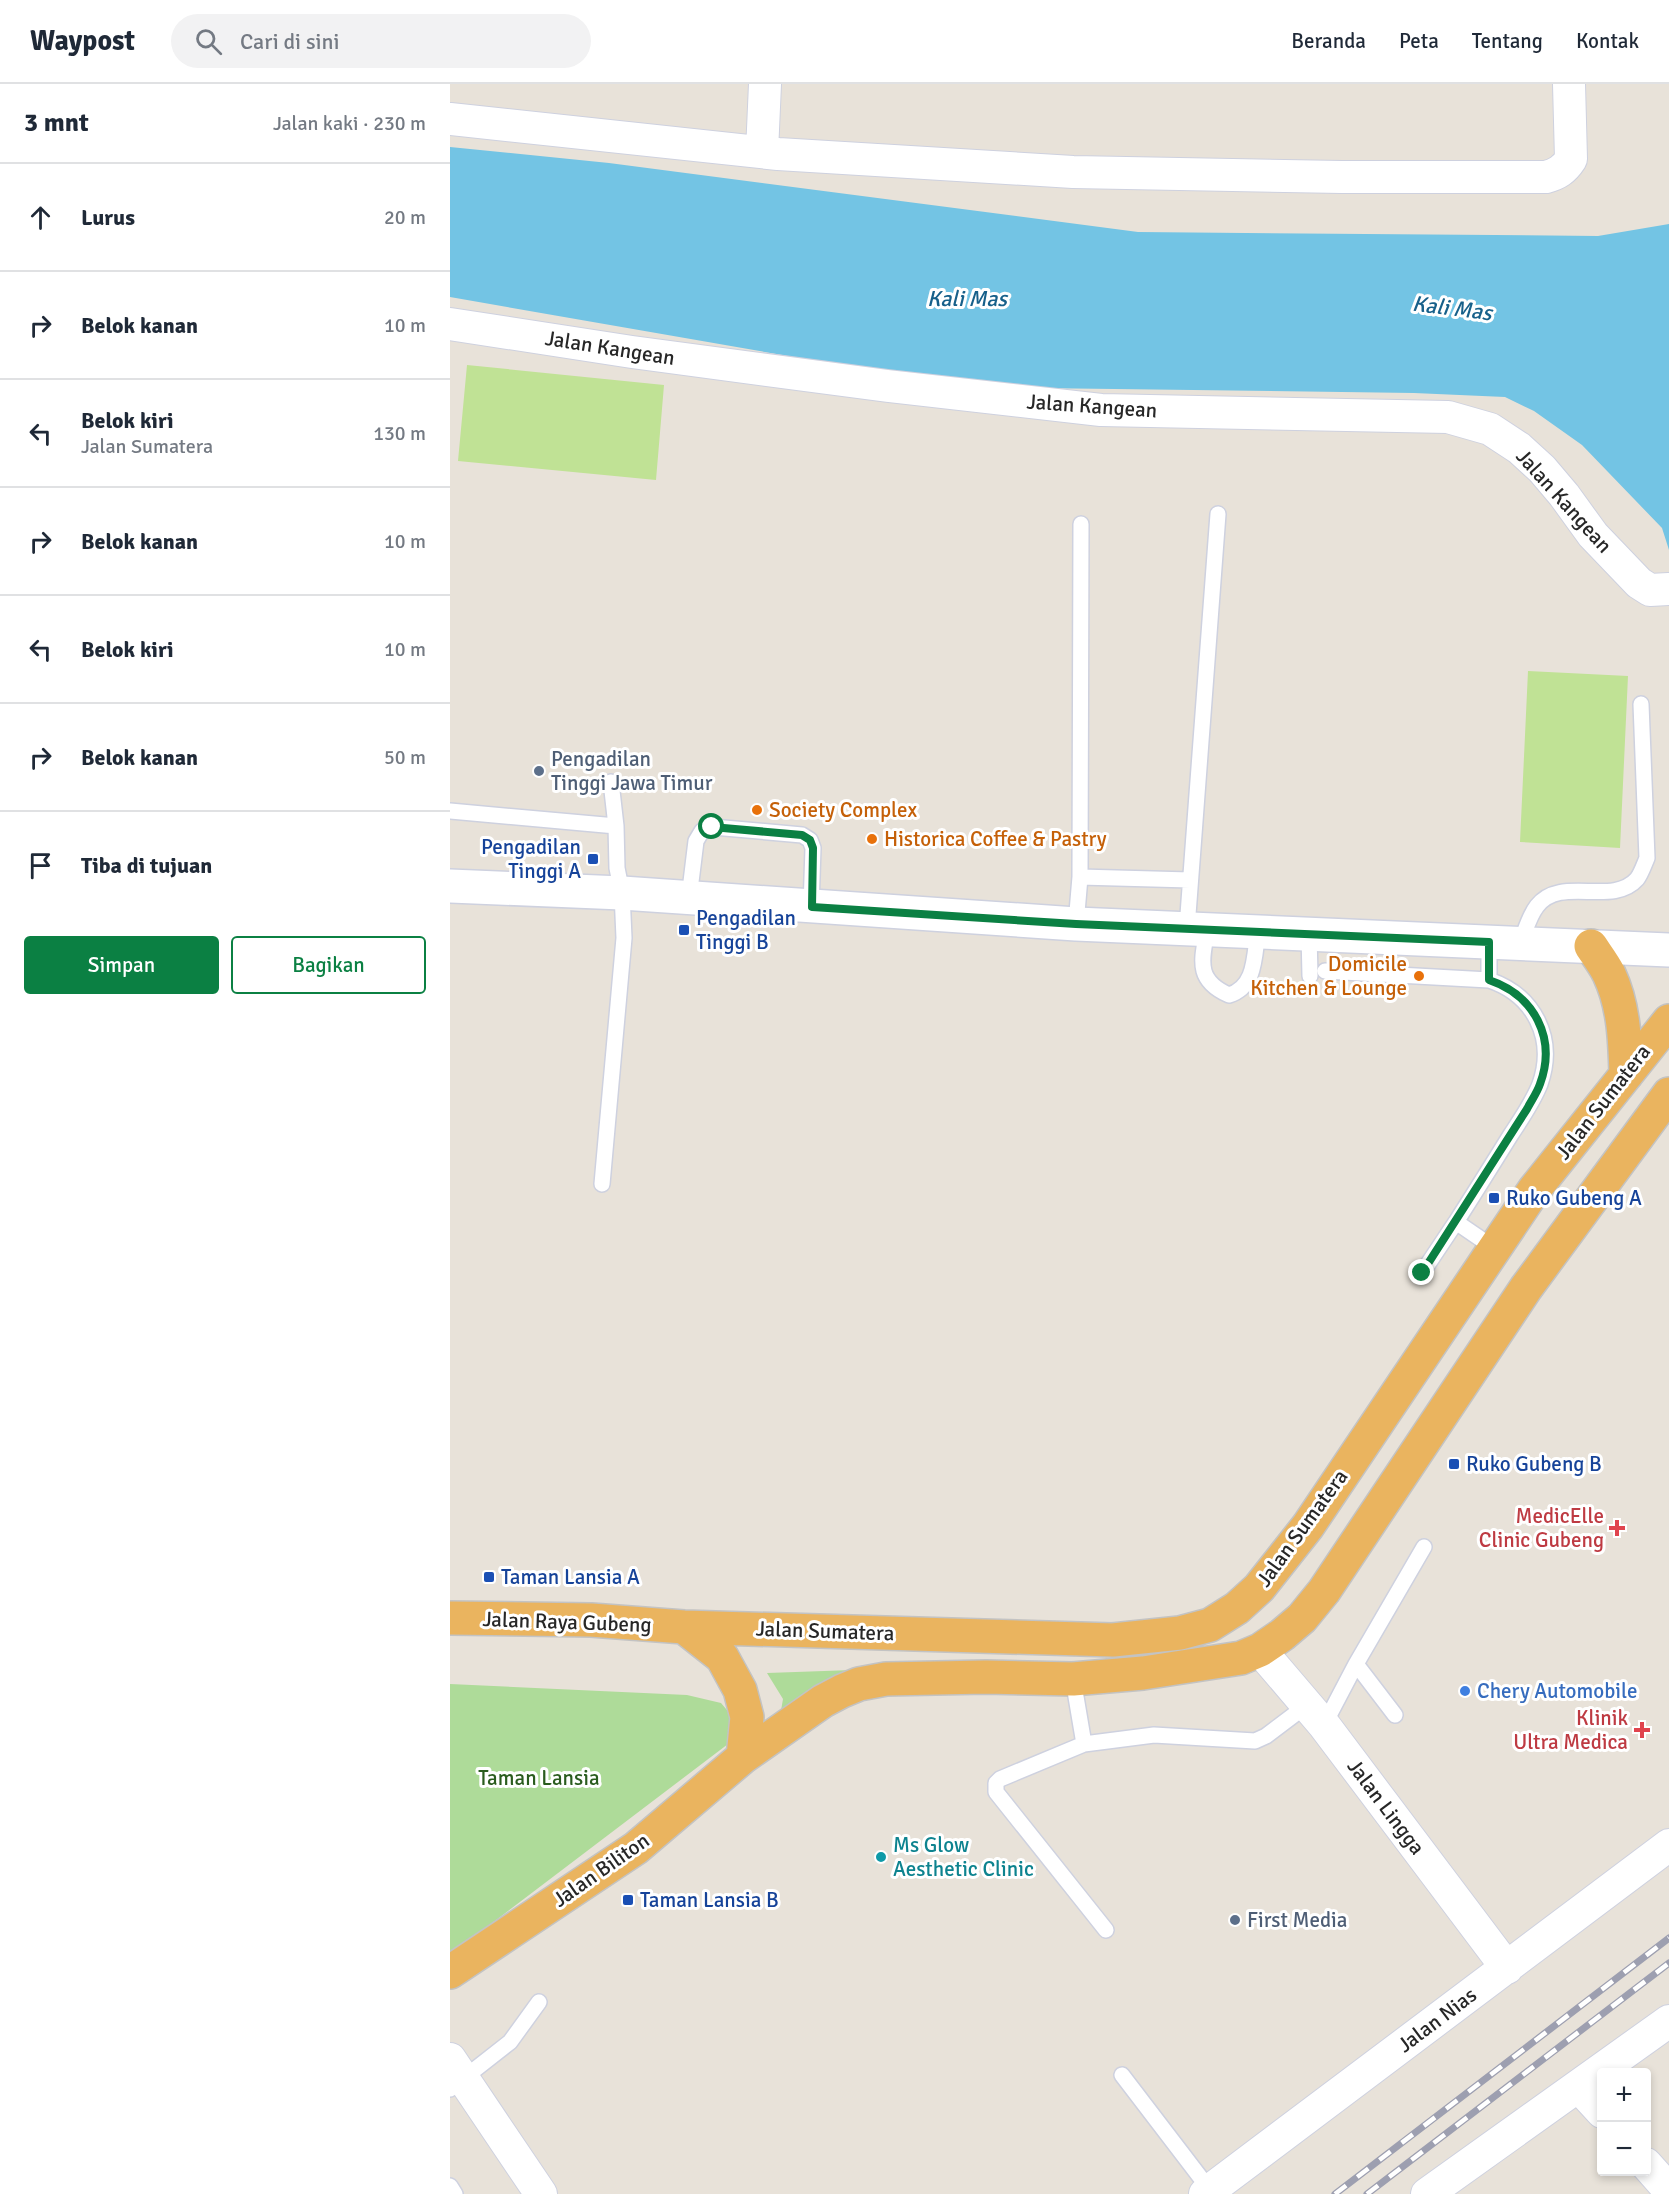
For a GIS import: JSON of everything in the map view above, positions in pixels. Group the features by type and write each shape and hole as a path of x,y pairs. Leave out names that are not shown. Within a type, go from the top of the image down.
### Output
{"highway":[{"path":"1590,946 1608,972 1616,992 1622,1018 1626,1075"},
{"name":"Jalan Sumatera","path":"684,1627 1113,1640 1180,1633 1210,1624 1237,1608 1259,1588 1308,1526 1534,1190 1669,1021"},
{"path":"743,1757 823,1701 859,1684 886,1680 986,1677 1072,1679 1143,1673 1241,1658 1260,1650 1282,1635 1302,1618 1324,1591 1526,1288 1669,1094"},
{"name":"Jalan Raya Gubeng","path":"450,1618 591,1620 684,1627"},
{"path":"684,1627 722,1657 736,1680 747,1717 743,1757"},
{"name":"Jalan Biliton","path":"450,1972 636,1848 743,1757"}],"street":[{"path":"762,152 765,84"},
{"path":"450,119 762,152 1073,172 1342,177 1546,177 1566,168 1571,159 1569,84"},
{"name":"Jalan Kangean","path":"450,324 632,352 888,386 1101,410 1448,417 1490,429 1519,448 1557,487 1593,535 1639,583 1660,589"},
{"path":"450,886 622,893 1076,924 1669,950"},
{"name":"Jalan Lingga","path":"1260,1650 1316,1715 1507,1968"},
{"name":"Jalan Nias","path":"1207,2192 1669,1845"},
{"path":"1427,2194 1669,2021"},
{"path":"455,2076 541,2194"},
{"path":"1579,2087 1597,2107"},
{"path":"1651,2169 1669,2190"}],"lane":[{"path":"1218,514 1190,880 1204,975 1216,990 1229,995 1239,992 1249,981 1258,931"},
{"path":"1076,924 1080,877 1081,524"},
{"path":"1489,980 1504,943 1546,897 1563,892 1614,891 1628,886 1637,878 1647,858 1641,704"},
{"path":"602,1184 624,938 611,782"},
{"path":"450,811 616,826"},
{"path":"689,898 696,841 702,831 712,827 802,835 810,840 813,848 812,907"},
{"path":"1080,877 1190,880"},
{"path":"1309,934 1317,974 1489,980 1516,993 1528,1004 1539,1021 1544,1059 1540,1083 1527,1109 1422,1273"},
{"path":"1456,1222 1494,1248"},
{"path":"1106,1930 995,1788 1000,1779 1084,1744 1154,1735 1255,1741 1316,1715 1356,1664 1424,1546"},
{"path":"1356,1664 1395,1715"},
{"path":"1072,1679 1084,1744"},
{"path":"455,2076 510,2042 539,2002"},
{"path":"1122,2075 1207,2192"},
{"path":"450,2186 455,2194"}],"green space":[{"path":"467,365 664,385 656,480 458,461"},
{"path":"1528,671 1628,676 1620,848 1520,842"},
{"path":"853,1670 779,1722 783,1699 767,1673"},
{"name":"Taman Lansia","path":"450,1684 687,1695 721,1703 737,1722 732,1741 450,1955"}],"water":[{"name":"Kali Mas","path":"450,147 609,163 1138,232 1598,236 1669,224 1669,550 1662,528 1582,445 1534,411 1505,397 1414,393 965,387 450,297"}],"railway":[{"path":"1335,2194 1669,1938"},
{"path":"1367,2194 1669,1963"}],"place":[{"name":"Pengadilan Tinggi Jawa Timur","path":"539,771"},
{"name":"Society Complex","path":"757,810"},
{"name":"Historica Coffee & Pastry","path":"872,839"},
{"name":"Pengadilan Tinggi A","path":"593,859"},
{"name":"Pengadilan Tinggi B","path":"684,930"},
{"name":"Domicile Kitchen & Lounge","path":"1419,976"},
{"name":"Ruko Gubeng A","path":"1494,1198"},
{"name":"Ruko Gubeng B","path":"1454,1464"},
{"name":"MedicElle Clinic Gubeng","path":"1617,1528"},
{"name":"Taman Lansia A","path":"489,1577"},
{"name":"Chery Automobile","path":"1465,1691"},
{"name":"Klinik Ultra Medica","path":"1642,1730"},
{"name":"Ms Glow Aesthetic Clinic","path":"881,1857"},
{"name":"Taman Lansia B","path":"628,1900"},
{"name":"First Media","path":"1235,1920"}],"route":[{"path":"712,827 802,835 810,840 813,848 812,907 1076,924 1489,942 1489,980 1516,993 1528,1004 1539,1021 1544,1059 1540,1083 1527,1109 1422,1273"}]}
